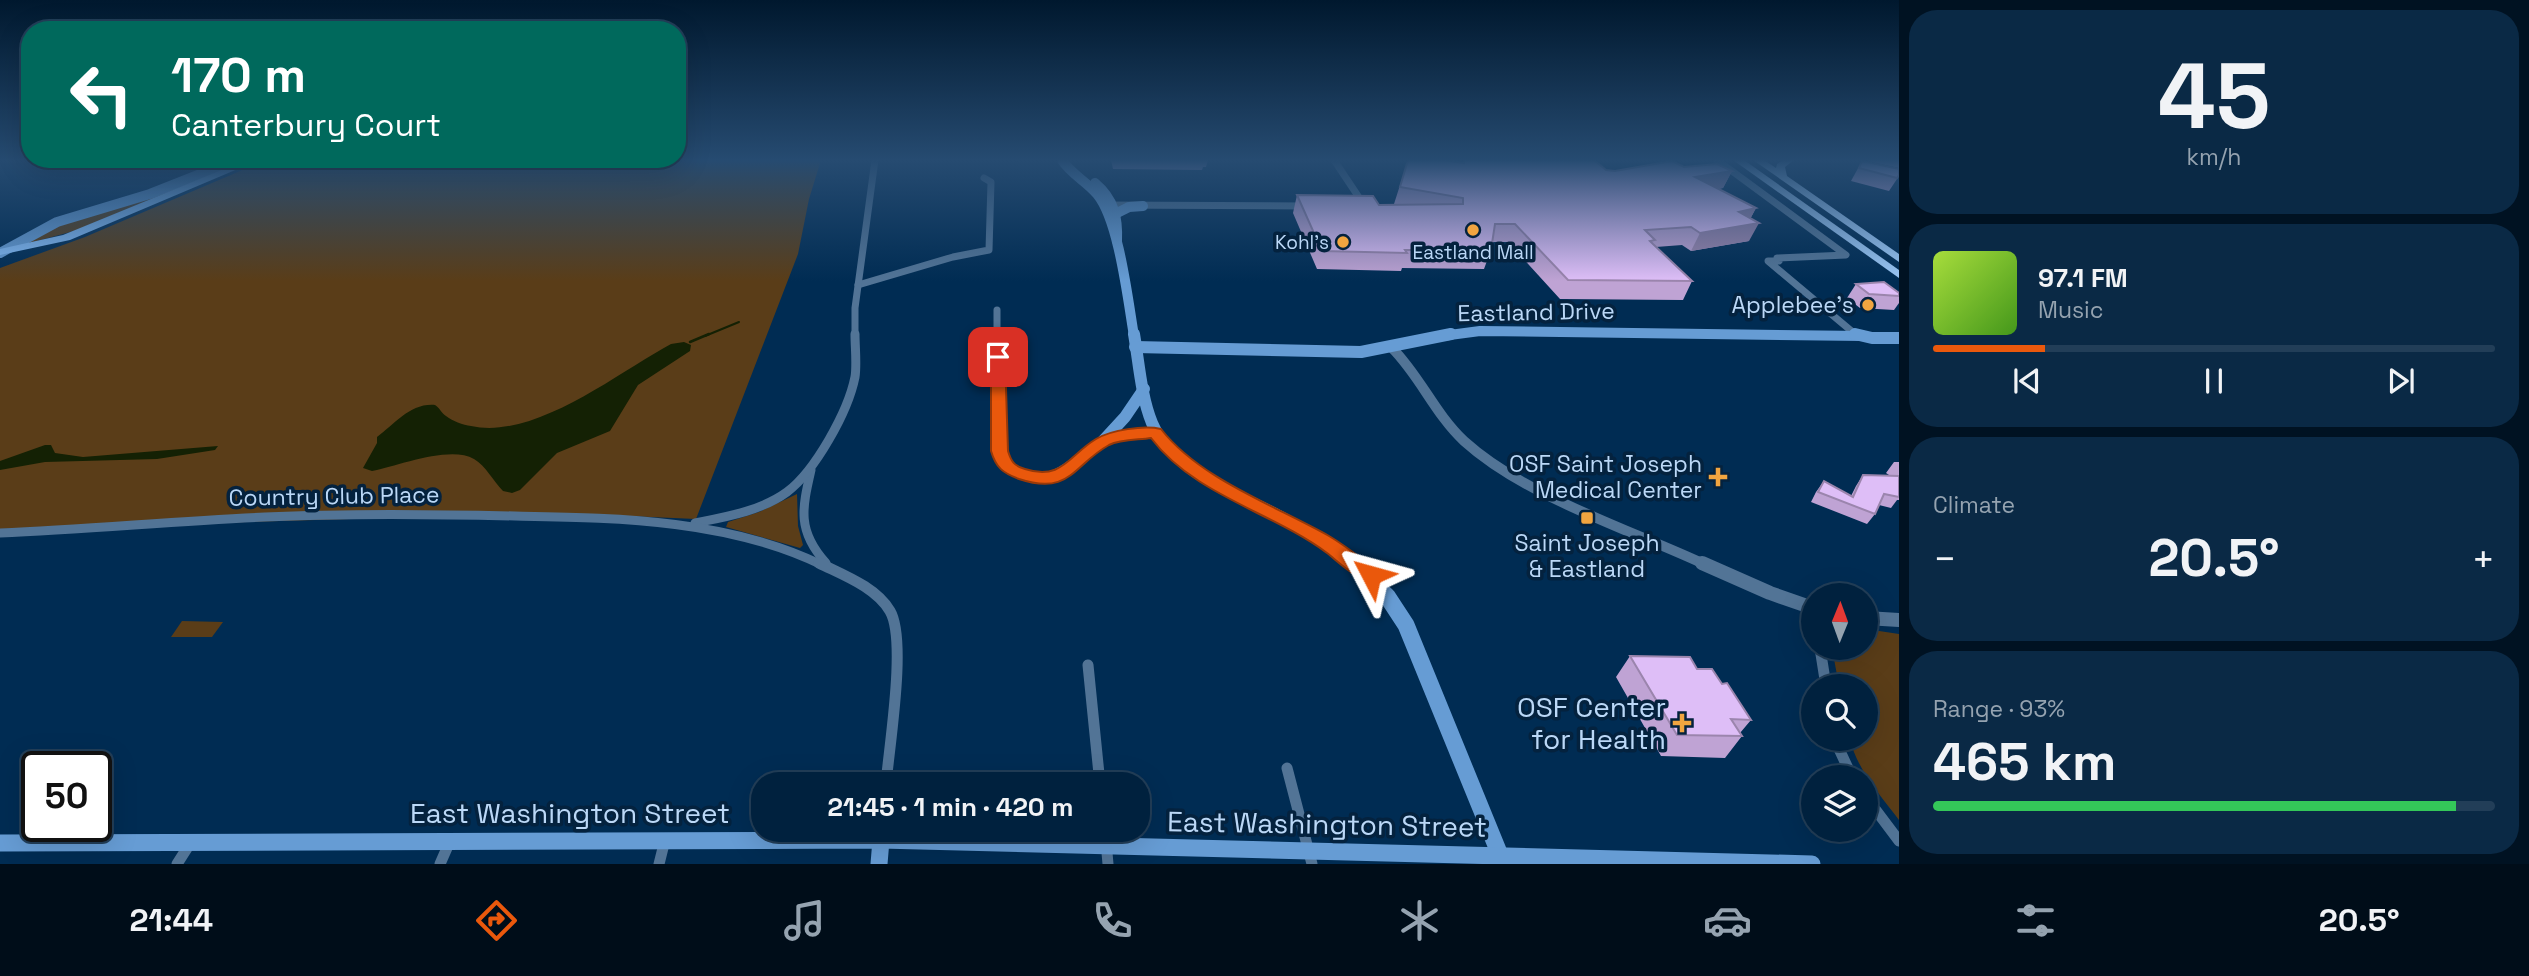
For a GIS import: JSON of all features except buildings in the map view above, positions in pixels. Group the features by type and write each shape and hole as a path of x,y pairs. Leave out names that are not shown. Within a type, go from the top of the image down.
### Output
{"highway":[{"path":"1795,200 1899,275"},
{"path":"1815,200 1899,259"}],"main road":[{"path":"1,255 57,222 129,200"},
{"path":"1,255 85,231 158,200"},
{"path":"1105,200 1110,205 1143,206"},
{"path":"1110,205 1135,347 1155,433 1190,468 1348,556 1386,592 1406,625 1502,860"},
{"path":"1110,205 1117,244"},
{"name":"Eastland Drive","path":"1855,334 1863,330 1899,330"},
{"name":"Eastland Drive","path":"1135,347 1338,353 1392,348 1469,331 1855,334 1872,338 1899,338"},
{"path":"1102,442 1144,389"},
{"name":"East Washington Street","path":"0,843 751,838"},
{"path":"879,864 881,842"},
{"name":"East Washington Street","path":"1013,842 1310,857 1812,864"}],"street":[{"name":"Country Club Place","path":"0,533 345,515 544,516 669,523 721,519 758,508 786,492 812,466 835,427 853,388 858,285 870,200"},
{"path":"858,285 953,257 989,250 990,200"},
{"path":"1352,207 1365,207 1361,200"},
{"path":"1772,200 1846,255 1777,258 1779,261 1768,261 1855,334"},
{"path":"1110,205 1312,206"},
{"path":"1143,206 1186,205"},
{"path":"997,310 999,451 1002,462 1022,476 1042,479 1056,477 1069,470 1102,442 1114,437 1155,433"},
{"path":"1392,348 1413,369 1452,430 1502,469 1762,590 1801,604"},
{"name":"Country Club Place","path":"812,466 803,506 803,526 810,544 832,569"},
{"name":"Country Club Place","path":"669,523 752,539 832,569 875,594 893,614 897,625 898,646 887,772"},
{"path":"1878,619 1899,621"},
{"path":"1088,665 1099,772"},
{"path":"1287,768 1310,857"},
{"path":"1878,813 1899,841"},
{"path":"659,864 665,840"},
{"path":"440,864 450,841"},
{"path":"177,864 191,842"}],"shaded area":[{"path":"136,200 149,200 74,231 22,245 41,231"},
{"path":"171,200 809,200 798,254 696,519 559,513 0,529 0,268 85,237"},
{"path":"684,342 691,345 690,351 638,385 610,431 557,453 520,490 512,493 503,491 478,462 464,455 438,455 372,471 363,468 377,443 377,437 403,415 418,407 435,405 451,420 471,426 496,428 522,423 575,401 671,344"},
{"path":"51,445 55,453 83,457 218,446 215,450 157,459 45,462 0,470 0,461"},
{"path":"797,494 798,526 803,545 800,548 726,527 728,522 759,512"},
{"path":"182,621 223,622 212,637 171,637"},
{"path":"1878,631 1899,634 1899,820 1878,792 1878,765 1860,765 1853,751 1878,751 1878,674 1837,674 1834,660 1878,660"}],"waterway":[{"path":"705,336 739,322"},
{"path":"690,342 709,334"}],"place":[{"name":"Eastland Mall","path":"1473,230"},
{"name":"Kohl's","path":"1343,242"},
{"name":"Applebee's","path":"1868,305"},
{"name":"OSF Saint Joseph Medical Center","path":"1718,477"},
{"name":"Saint Joseph & Eastland","path":"1587,518"},
{"name":"OSF Center for Health","path":"1682,723"}],"route":[{"path":"998,357 999,451 1002,462 1011,470 1022,476 1042,479 1056,477 1069,470 1102,442 1114,437 1155,433 1178,459 1190,468 1326,542 1371,575"}]}
